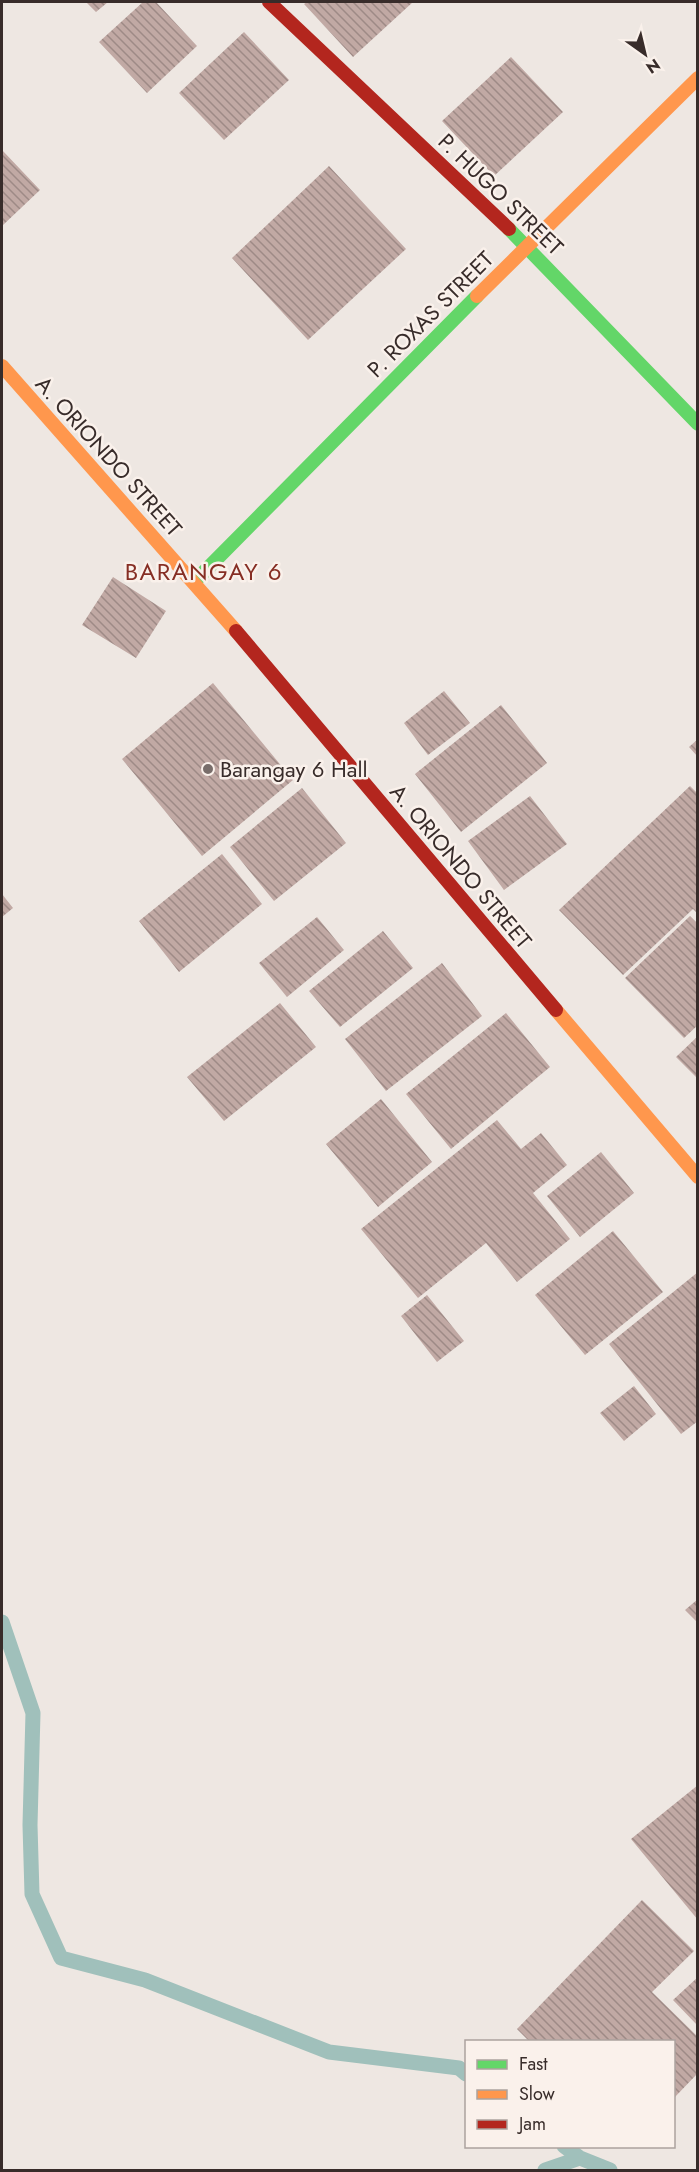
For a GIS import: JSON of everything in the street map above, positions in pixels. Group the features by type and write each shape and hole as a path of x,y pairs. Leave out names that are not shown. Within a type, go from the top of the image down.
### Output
{"street":[{"name":"P. HUGO STREET","path":"269,2 527,246 698,424"},
{"name":"P. ROXAS STREET","path":"194,582 527,246 698,78"},
{"name":"A. ORIONDO STREET","path":"2,366 194,582 698,1177"}],"building":[{"path":"86,2 108,2 96,12"},
{"path":"143,2 156,2 197,46 147,93 99,42"},
{"path":"307,2 413,2 353,57 304,4"},
{"path":"244,32 289,80 224,140 179,93"},
{"path":"511,57 563,112 494,176 442,121"},
{"path":"2,150 40,190 2,226"},
{"path":"329,166 406,249 308,340 232,258"},
{"path":"113,577 166,611 136,658 82,625"},
{"name":"Barangay 6 Hall","path":"213,683 293,780 202,856 122,759"},
{"path":"444,691 470,723 428,755 404,723"},
{"path":"501,705 547,763 461,832 415,774"},
{"path":"698,739 698,757 689,747"},
{"path":"690,786 698,794 698,914 693,909 623,975 559,910"},
{"path":"302,788 346,843 274,901 230,847"},
{"path":"530,796 567,844 504,890 468,841"},
{"path":"222,854 262,904 179,972 139,921"},
{"path":"2,894 13,908 2,917"},
{"path":"690,916 698,924 698,1025 684,1038 625,978"},
{"path":"317,917 344,950 287,997 259,963"},
{"path":"383,931 413,968 340,1027 309,991"},
{"path":"442,963 482,1016 386,1091 345,1039"},
{"path":"280,1003 316,1047 224,1121 187,1077"},
{"path":"506,1013 550,1067 451,1149 406,1094"},
{"path":"698,1036 698,1079 676,1057"},
{"path":"381,1099 432,1162 378,1207 326,1144"},
{"path":"497,1120 521,1149 541,1133 567,1165 533,1193 570,1239 517,1282 486,1243 418,1298 361,1229"},
{"path":"601,1152 634,1193 580,1237 547,1196"},
{"path":"613,1231 663,1292 585,1355 535,1295"},
{"path":"698,1272 698,1421 681,1434 609,1344"},
{"path":"427,1295 464,1341 437,1362 401,1316"},
{"path":"634,1386 656,1414 624,1441 600,1413"},
{"path":"698,1599 698,1623 685,1610"},
{"path":"698,1785 698,1920 631,1839"},
{"path":"642,1900 694,1951 652,1992 698,2037 698,2073 675,2097 675,2040 528,2040 517,2029"},
{"path":"698,1977 698,2026 673,2000"}],"waterway":[{"path":"2,1622 33,1713 30,1825 32,1894 61,1958 145,1980 329,2052 459,2068 465,2073"},
{"path":"567,2148 580,2158 610,2170"},
{"path":"545,2170 580,2158"}],"traffic: fast":[{"path":"509,229 698,424"},
{"path":"194,582 477,296"}],"traffic: slow":[{"path":"477,296 698,78"},
{"path":"2,366 236,631"},
{"path":"556,1010 698,1177"}],"traffic: jam":[{"path":"269,2 509,229"},
{"path":"236,631 556,1010"}],"place":[{"name":"Barangay 6 Hall","path":"208,769"}],"district":[{"name":"BARANGAY 6","path":"204,572"}]}
